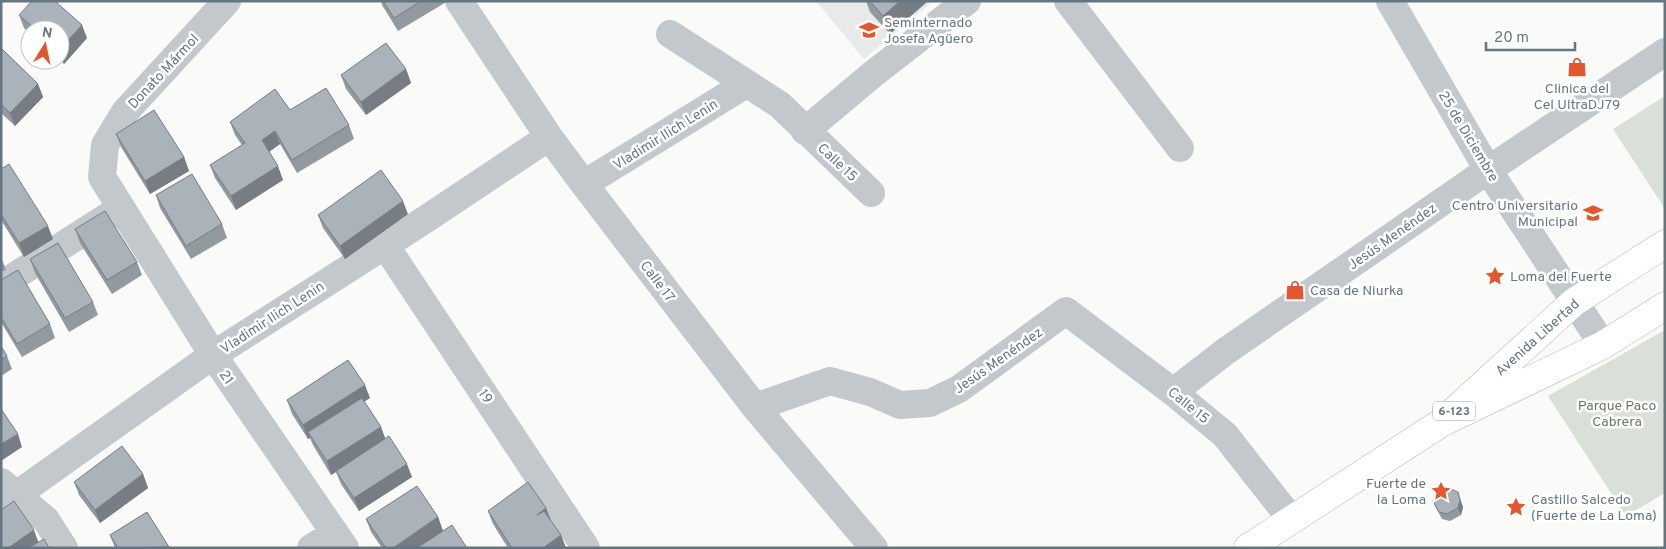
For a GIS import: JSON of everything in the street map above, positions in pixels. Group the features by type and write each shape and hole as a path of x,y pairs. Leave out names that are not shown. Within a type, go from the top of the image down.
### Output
{"main road":[{"name":"Avenida Libertad","path":"1441,423 1574,302 1665,244"},
{"name":"Avenida Libertad","path":"1248,548 1441,423 1602,344 1665,306"}],"street":[{"name":"Donato Mármol","path":"105,145 125,112 227,1"},
{"name":"Calle 17","path":"459,1 549,137 584,184 755,407 874,548"},
{"path":"670,34 780,105 805,131 873,74 967,1"},
{"path":"1068,1 1180,148"},
{"name":"25 de Diciembre","path":"1393,3 1488,170 1602,344"},
{"name":"Jesús Menéndez","path":"1173,392 1226,351 1488,170 1665,52"},
{"name":"Vladimir Ilich Lenin","path":"584,184 746,84"},
{"name":"Calle 15","path":"805,131 871,193"},
{"name":"Vladimir Ilich Lenin","path":"6,494 213,355 549,137"},
{"name":"21","path":"105,145 102,177 213,355 340,540"},
{"path":"1,284 122,207"},
{"name":"19","path":"385,245 586,548"},
{"name":"Calle 15","path":"1066,311 1225,434 1290,520"},
{"name":"Jesús Menéndez","path":"755,407 830,381 870,392 900,405 930,403 959,389 1066,311"},
{"path":"6,494 46,520 64,548"},
{"path":"311,548 340,540"}],"shaded area":[{"name":"Seminternado Josefa Agüero","path":"816,1 933,1 864,59"}],"green space":[{"path":"1665,96 1665,209 1613,129"},
{"name":"Parque Paco Cabrera","path":"1665,330 1665,493 1626,516 1548,396"}],"building":[{"path":"32,1 55,1 82,25 70,38 70,20 25,20 19,15"},
{"path":"383,1 421,1 394,18"},
{"path":"870,1 900,1 883,16"},
{"path":"386,43 406,69 361,102 341,75"},
{"path":"1,48 20,66 20,70 24,70 38,84 10,113 1,104"},
{"path":"326,88 349,125 292,160 275,131 262,140 278,166 231,196 210,165 245,143 230,122 275,89 290,110"},
{"path":"154,110 184,157 145,181 116,134"},
{"path":"9,164 48,226 19,243 1,214 1,169"},
{"path":"381,170 403,201 340,246 318,215"},
{"path":"192,174 222,224 186,246 156,195"},
{"path":"105,211 137,262 107,280 75,229"},
{"path":"58,243 93,302 65,318 30,259"},
{"path":"18,270 50,324 17,344 1,317 1,280"},
{"path":"1,346 7,356 1,360"},
{"path":"348,360 365,385 303,425 287,400"},
{"path":"362,398 381,427 327,461 308,432"},
{"path":"1,409 18,434 1,444"},
{"path":"389,436 407,464 354,498 336,471"},
{"path":"122,446 143,474 95,510 74,482"},
{"path":"528,482 546,508 537,515 544,511 561,535 543,548 512,548 488,511"},
{"path":"417,486 438,517 393,548 386,548 366,519"},
{"path":"1446,487 1458,492 1460,500 1458,508 1447,514 1439,512 1433,501 1438,490"},
{"path":"14,501 34,530 8,548 1,548 1,510"},
{"path":"147,512 169,547 118,548 110,535"},
{"path":"452,525 467,548 417,548"},
{"path":"44,539 49,548 28,548"}],"place":[{"name":"Seminternado Josefa Agüero","path":"869,30"},
{"name":"Clinica del Cel UltraDJ79","path":"1577,67"},
{"name":"Centro Universitario Municipal","path":"1593,213"},
{"name":"Loma del Fuerte","path":"1495,276"},
{"name":"Casa de Niurka","path":"1295,290"},
{"name":"Fuerte de la Loma","path":"1441,491"},
{"name":"Castillo Salcedo (Fuerte de La Loma)","path":"1516,507"}]}
